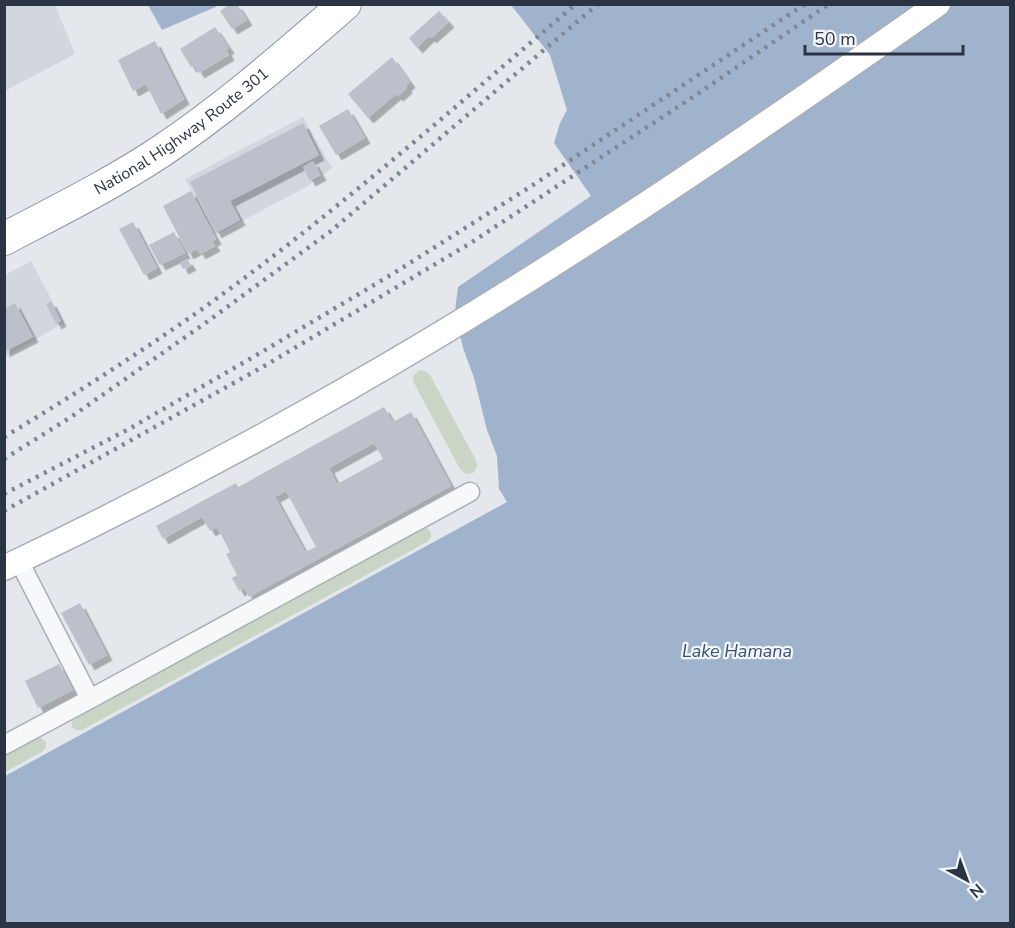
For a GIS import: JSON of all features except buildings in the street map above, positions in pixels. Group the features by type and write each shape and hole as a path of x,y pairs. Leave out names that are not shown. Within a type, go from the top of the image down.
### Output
{"highway":[{"name":"National Highway Route 301","path":"4,239 85,197 160,152 216,113 345,4"}],"street":[{"path":"90,699 12,565 177,483 338,394 502,297 706,164 938,4"},
{"path":"4,745 470,492"}],"shaded area":[{"path":"5,4 55,5 75,54 5,91"},
{"path":"303,117 332,168 308,186 215,235 185,179"},
{"path":"31,261 64,323 5,357 5,275"}],"green space":[{"path":"419,370 430,375 476,460 477,467 473,473 466,474 460,469 414,383 413,376"},
{"path":"420,528 427,528 431,532 431,537 427,542 82,730 72,727 72,721 76,716"},
{"path":"35,738 41,738 46,742 46,747 42,752 5,772 5,754"}],"water":[{"path":"148,5 220,5 162,30"},
{"name":"Lake Hamana","path":"511,5 1010,5 1010,923 5,924 5,776 507,502 499,489 497,456 463,348 455,311 458,287 591,196 554,143 567,110 550,55"}],"railway":[{"path":"4,437 148,346 245,278 389,163 576,4"},
{"path":"4,459 71,417 331,231 598,4"},
{"path":"4,494 129,429 394,273 533,185 805,4"},
{"path":"4,511 266,365 469,244 696,95 829,4"}]}
